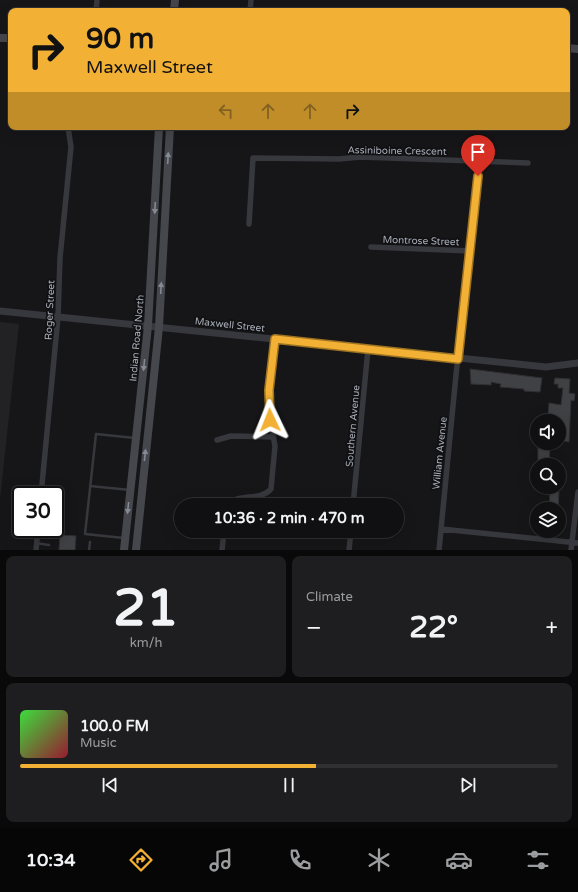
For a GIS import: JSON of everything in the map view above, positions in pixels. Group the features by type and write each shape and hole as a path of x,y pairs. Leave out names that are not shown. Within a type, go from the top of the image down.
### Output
{"main road":[{"name":"Indian Road North","path":"124,550 148,326 159,130"},
{"name":"Indian Road North","path":"136,550 159,327 170,130"}],"street":[{"name":"Roger Street","path":"42,486 58,317 60,258 70,147 68,130"},
{"name":"Assiniboine Crescent","path":"249,224 253,158 360,157 480,161"},
{"path":"458,359 480,161 528,163"},
{"name":"Montrose Street","path":"371,247 471,251"},
{"name":"Maxwell Street","path":"0,311 546,367 578,363"},
{"path":"240,498 264,494 271,489 276,450 268,407 275,339"},
{"name":"Southern Avenue","path":"354,498 368,349"},
{"name":"William Avenue","path":"439,550 458,359"},
{"path":"217,440 232,436 273,437"},
{"path":"571,550 575,543 578,492"},
{"path":"441,529 575,543"},
{"path":"36,550 37,538"},
{"path":"222,550 223,538"},
{"path":"349,550 350,538"}],"lane":[{"path":"125,538 85,534 90,486 96,434 136,438"},
{"path":"90,486 130,491"},
{"path":"89,550 90,542"},
{"path":"36,543 50,545"}],"shaded area":[{"path":"0,322 19,324 0,499"}],"building":[{"path":"470,369 542,378 540,392 500,387 501,384 491,382 491,385 471,384"},
{"path":"555,378 570,379 569,393 575,394 574,401 571,400 569,442 566,441 566,414 548,414 549,403 561,405 563,388 558,388 558,384 554,384"},
{"path":"538,450 550,450 549,458 538,458"},
{"path":"550,494 559,494 558,502 549,502"},
{"path":"64,535 76,536 75,550 59,550 60,538 64,538"}],"route":[{"path":"270,420 268,407 269,390 275,339 458,359 478,176"}]}
